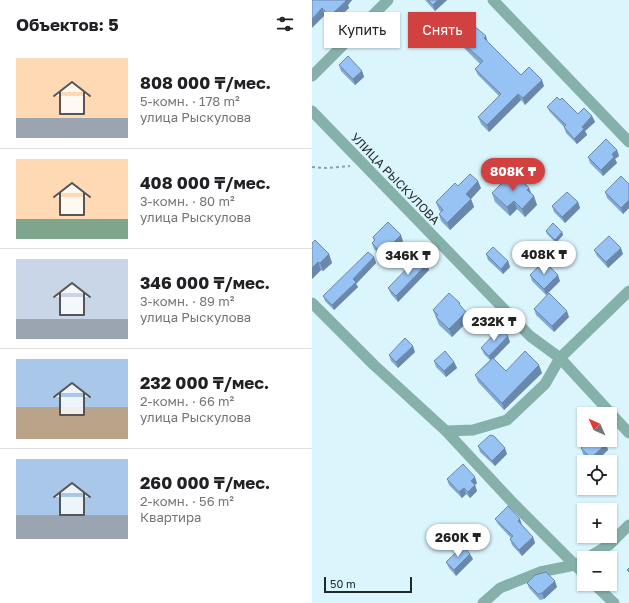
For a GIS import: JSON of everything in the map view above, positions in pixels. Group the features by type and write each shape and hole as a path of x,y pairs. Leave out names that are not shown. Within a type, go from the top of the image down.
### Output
{"street":[{"path":"312,76 388,0"},
{"path":"494,0 629,142"},
{"name":"УЛИЦА РЫСКУЛОВА","path":"312,111 530,336 560,358 629,433"},
{"path":"446,431 473,430 507,420 545,384 560,358 629,291"},
{"path":"312,303 374,365 446,431 514,504 577,560"},
{"path":"599,551 609,545 629,525"},
{"path":"483,603 500,588 540,572 577,564"},
{"path":"601,591 614,603"}],"path":[{"path":"312,167 326,168 363,164"}],"building":[{"path":"312,0 346,0 334,12 326,12 322,8 312,19"},
{"path":"428,0 438,0 433,5"},
{"path":"476,28 486,36 484,38 521,75 529,67 542,80 523,98 518,94 487,125 478,117 501,94 475,69 483,61 468,48 476,48"},
{"path":"348,56 362,71 353,79 339,65"},
{"path":"557,97 560,100 562,98 578,114 584,108 592,116 582,127 584,129 574,139 564,127 566,125 547,107"},
{"path":"606,139 617,150 612,154 614,157 601,170 588,157"},
{"path":"513,172 529,188 527,190 534,196 522,209 514,201 507,207 492,193"},
{"path":"470,174 478,181 466,194 471,199 447,223 439,214 443,210 436,202 455,183 458,186"},
{"path":"621,176 629,184 629,200 621,208 605,192"},
{"path":"567,192 578,202 562,217 552,206"},
{"path":"388,222 401,235 382,254 372,243 375,240 373,237"},
{"path":"553,223 562,232 555,240 546,231"},
{"path":"609,236 621,248 606,262 594,250"},
{"path":"315,240 329,254 320,263 318,262 312,268 312,243"},
{"path":"493,247 508,261 501,269 486,254"},
{"path":"368,252 374,257 353,279 356,282 332,305 323,296"},
{"path":"419,256 427,264 396,296 388,288"},
{"path":"544,261 558,275 544,289 530,275"},
{"path":"449,293 460,303 459,304 466,312 449,329 436,317 438,315 433,310"},
{"path":"549,293 567,311 552,326 534,309"},
{"path":"502,330 508,336 489,356 481,348 497,331 499,333"},
{"path":"405,338 413,346 396,362 389,355"},
{"path":"445,351 454,362 444,371 434,361"},
{"path":"525,351 539,365 502,403 475,375 493,358 506,371"},
{"path":"490,435 494,436 505,448 492,461 478,446"},
{"path":"603,447 594,455 588,455 581,448"},
{"path":"463,464 475,477 471,481 475,485 468,492 464,488 459,492 447,479"},
{"path":"508,506 520,519 518,521 533,537 519,550 510,539 513,536 495,519"},
{"path":"463,546 470,554 454,570 446,562"},
{"path":"546,572 555,581 542,593 538,594 527,583 535,575"}]}
